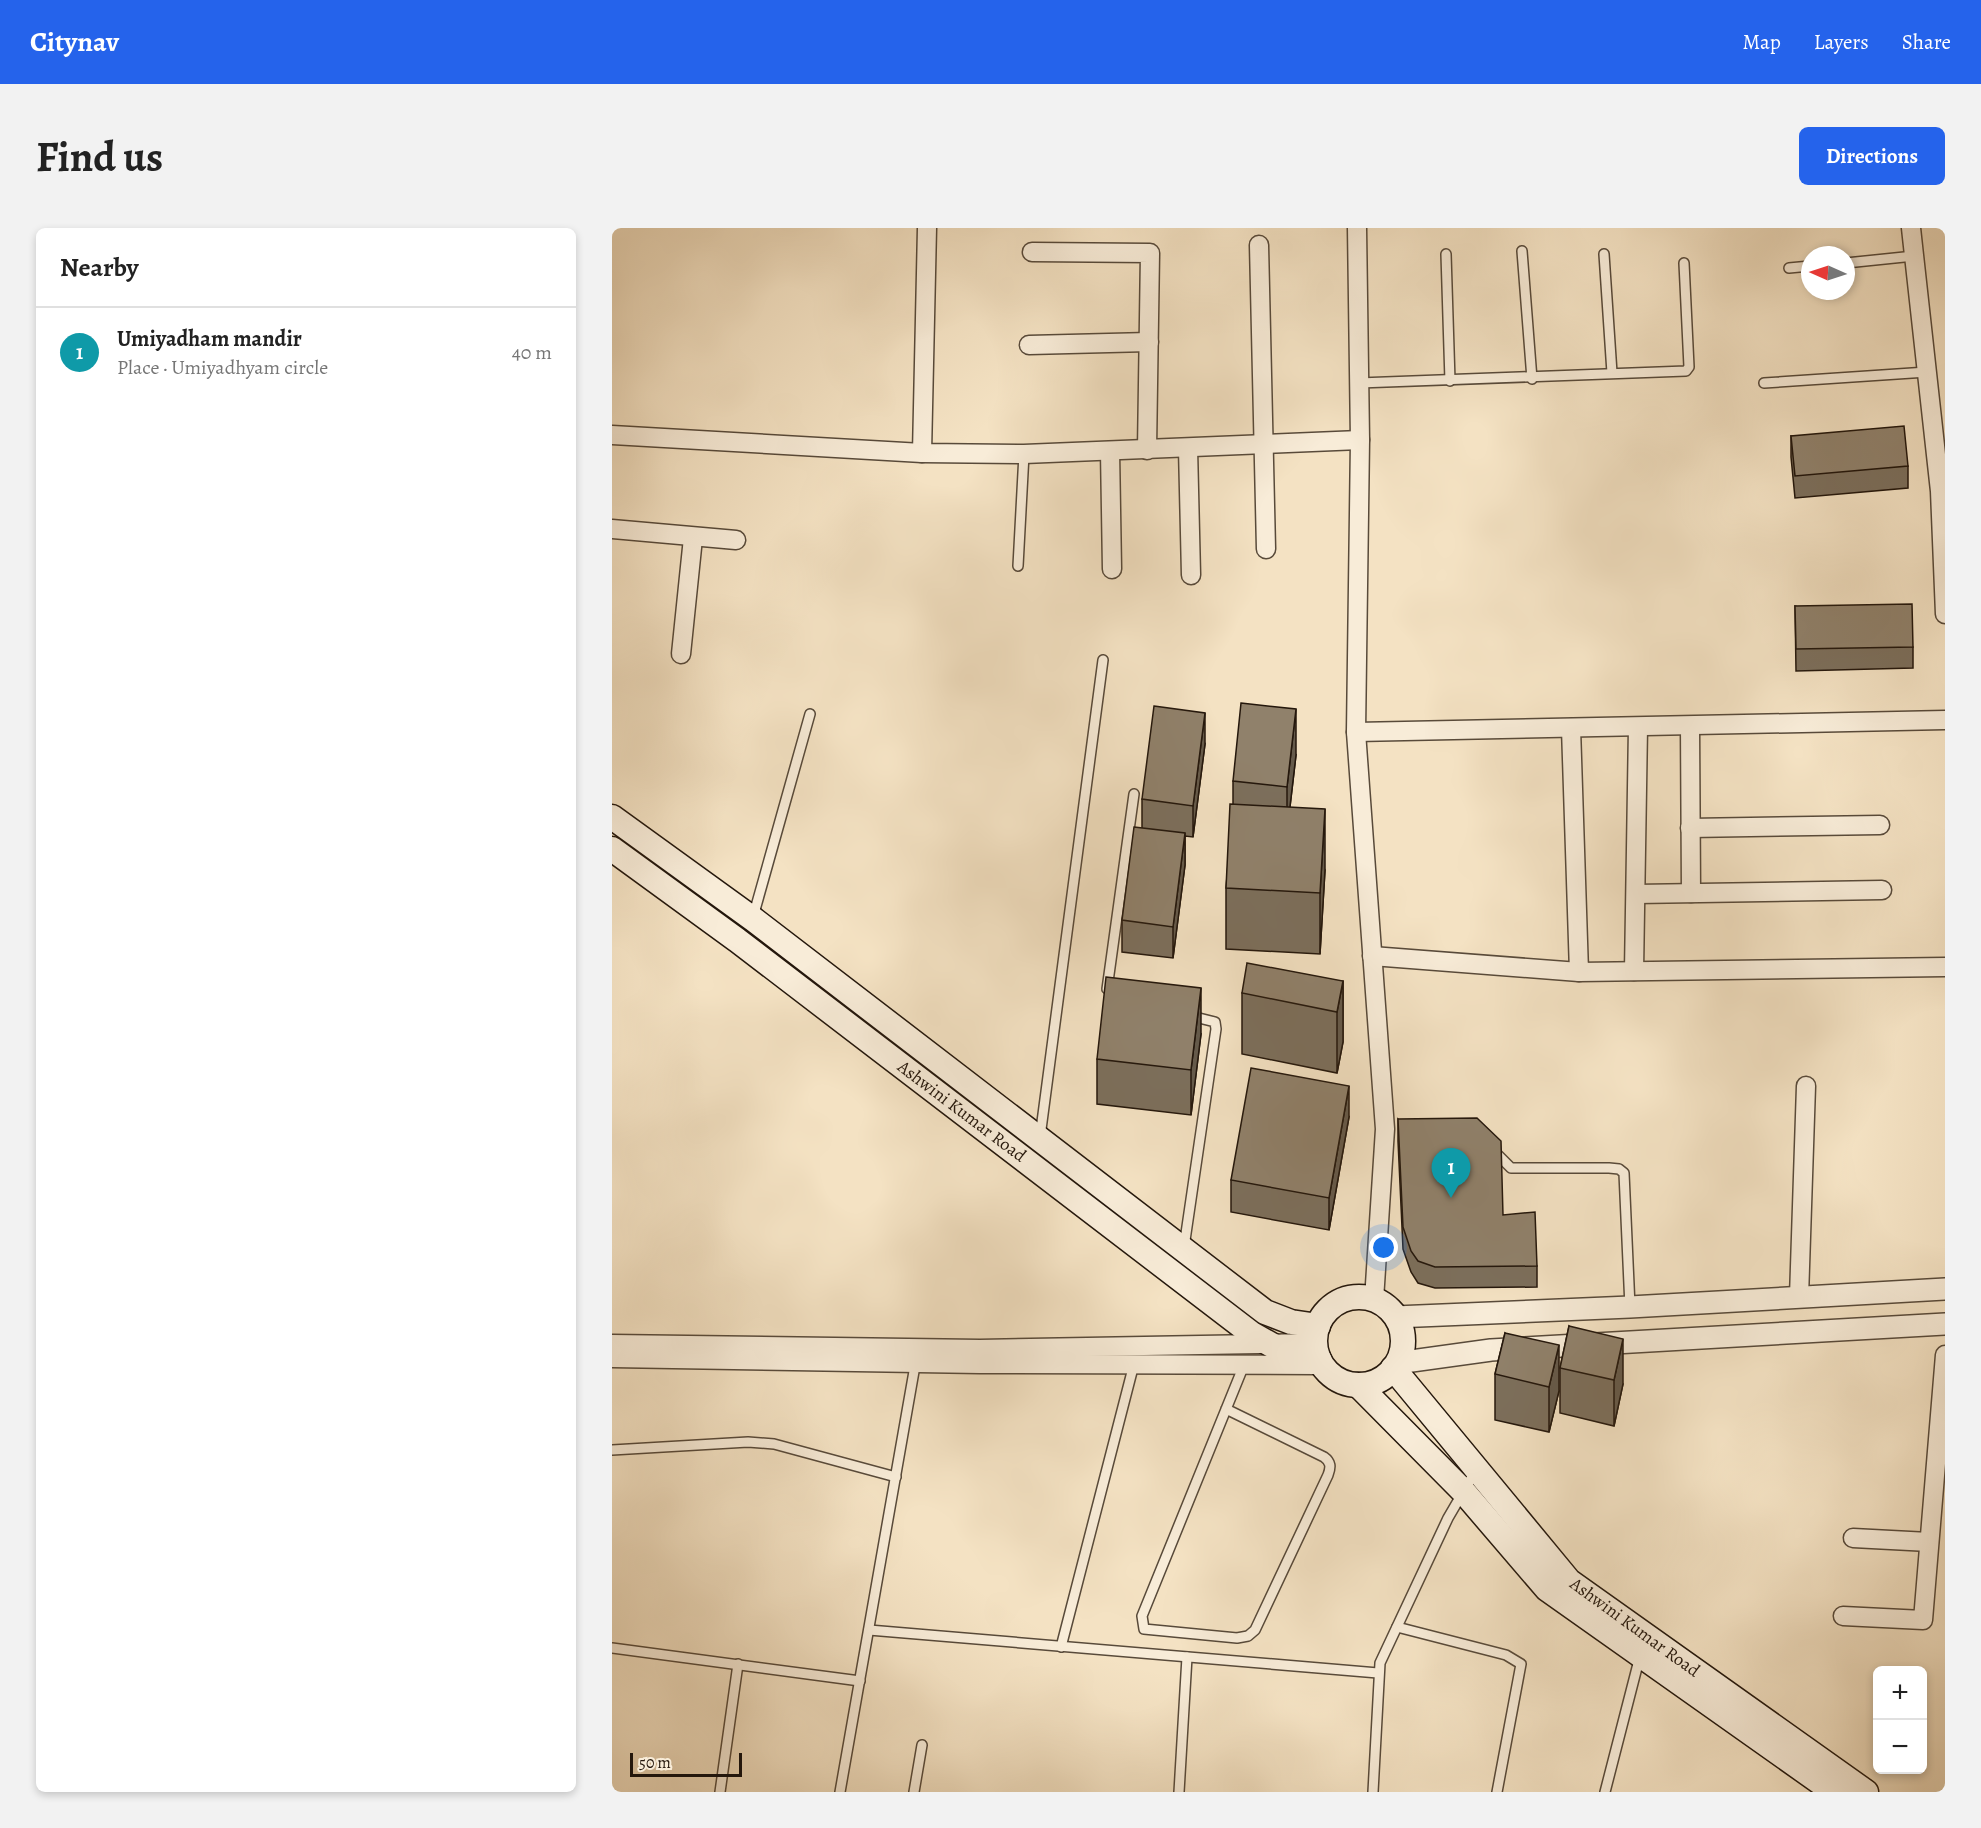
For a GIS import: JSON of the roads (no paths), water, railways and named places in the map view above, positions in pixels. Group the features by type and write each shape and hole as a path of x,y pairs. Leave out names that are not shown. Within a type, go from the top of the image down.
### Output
{"main road":[{"name":"Ashwini Kumar Road","path":"612,817 753,919 1265,1312 1291,1322 1318,1348"},
{"name":"Ashwini Kumar Road","path":"612,849 737,940 1252,1334 1272,1345 1318,1348"},
{"path":"1361,1297 1374,1300 1395,1317 1402,1339 1395,1365 1381,1379 1358,1385 1334,1378 1318,1348 1324,1314 1341,1302 1361,1297"},
{"name":"Ashwini Kumar Road","path":"1395,1365 1569,1581 1866,1792"},
{"name":"Ashwini Kumar Road","path":"1358,1385 1463,1491 1547,1589 1834,1792"}],"street":[{"path":"922,453 927,228"},
{"path":"1357,228 1360,440 1356,732 1372,956 1391,1130 1374,1300"},
{"path":"1911,228 1943,490 1945,614"},
{"path":"1259,245 1266,549"},
{"path":"1032,252 1149,252 1147,450"},
{"path":"1029,345 1149,342"},
{"path":"612,435 922,453 1024,454 1360,440"},
{"path":"1188,448 1191,575"},
{"path":"1110,451 1112,569"},
{"path":"612,529 693,538 736,540"},
{"path":"681,654 693,538"},
{"path":"1356,732 1945,720"},
{"path":"1690,726 1691,893"},
{"path":"1634,971 1638,727"},
{"path":"1571,728 1579,972"},
{"path":"1690,828 1880,825"},
{"path":"1636,894 1882,890"},
{"path":"1372,956 1579,972 1945,967"},
{"path":"1799,1298 1806,1086"},
{"path":"1395,1317 1630,1307 1945,1289"},
{"path":"1395,1365 1491,1350 1945,1324"},
{"path":"612,1344 1134,1364 1244,1365 1318,1348"},
{"path":"612,1358 917,1355 1272,1345"},
{"path":"1843,1616 1923,1620 1945,1355"},
{"path":"1853,1538 1929,1542"}],"lane":[{"path":"1522,251 1532,379"},
{"path":"1446,254 1450,381"},
{"path":"1604,254 1612,374"},
{"path":"1855,262 1914,256"},
{"path":"1359,383 1532,379 1686,371 1689,367 1684,262"},
{"path":"1789,268 1801,267"},
{"path":"1764,382 1927,372"},
{"path":"1018,566 1024,454"},
{"path":"1040,1139 1103,660"},
{"path":"753,919 810,714"},
{"path":"1111,998 1107,990 1134,794"},
{"path":"1176,1013 1210,1019 1215,1022 1216,1029 1184,1250"},
{"path":"1488,1143 1501,1161 1511,1168 1610,1168 1619,1169 1624,1173 1630,1307"},
{"path":"840,1792 917,1355"},
{"path":"1061,1647 1134,1364"},
{"path":"1226,1409 1329,1460 1328,1475 1256,1629 1248,1636 1237,1638 1144,1629 1142,1616 1226,1409 1244,1365"},
{"path":"612,1450 748,1442 774,1444 896,1477"},
{"path":"1373,1792 1380,1663 1463,1491 1477,1469"},
{"path":"1397,1627 1506,1655 1521,1664 1497,1792"},
{"path":"869,1630 1378,1673"},
{"path":"612,1648 860,1681"},
{"path":"1605,1792 1640,1656"},
{"path":"1179,1792 1187,1657"},
{"path":"720,1792 738,1664"},
{"path":"914,1792 922,1745"}],"place":[{"name":"Umiyadham mandir","path":"1451,1198"}]}
